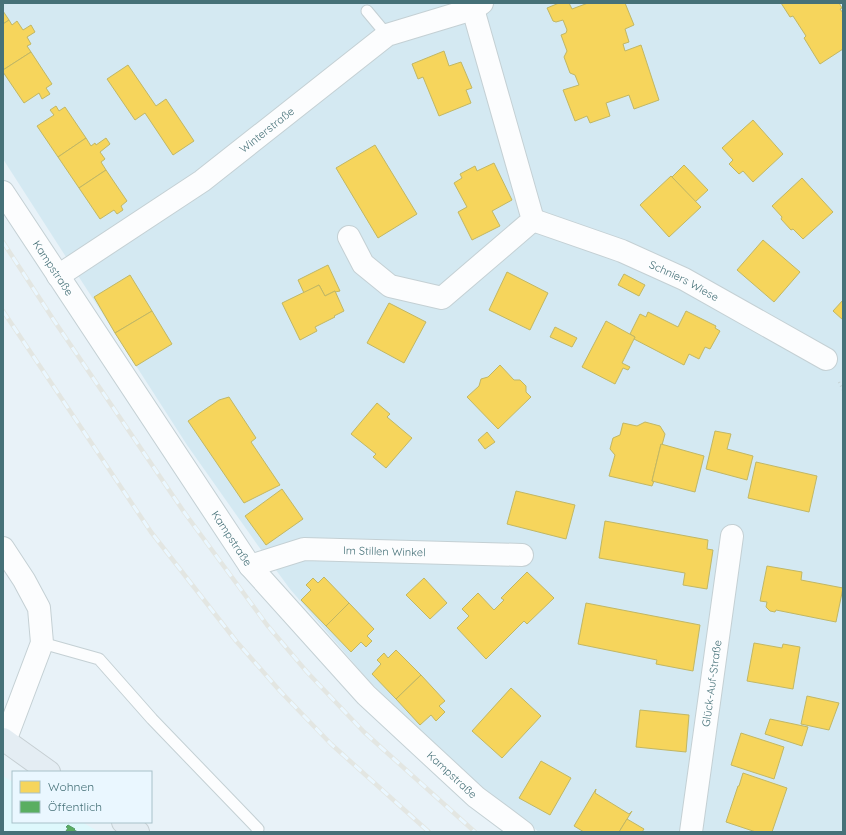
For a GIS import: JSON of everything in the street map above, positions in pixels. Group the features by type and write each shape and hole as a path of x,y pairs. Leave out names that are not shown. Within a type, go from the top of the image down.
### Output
{"main road":[{"path":"4,740 48,771"},
{"path":"124,823 138,832"}],"street":[{"name":"Winterstraße","path":"58,276 202,181 388,35 478,6"},
{"path":"348,237 363,264 390,286 442,298 533,220 478,6"},
{"name":"Kampstraße","path":"3,192 250,566 366,695 476,797 523,832"},
{"name":"Schniers Wiese","path":"533,220 622,251 684,279 826,359"},
{"name":"Glück-Auf-Straße","path":"692,832 732,536"},
{"path":"3,548 24,580 39,608 42,643 4,740"},
{"name":"Im Stillen Winkel","path":"250,566 304,549 522,555"}],"lane":[{"path":"367,11 388,35"},
{"path":"42,643 99,658 152,719 258,829 257,832"}],"shaded area":[{"path":"3,3 843,3 843,832 539,832 484,790 424,735 369,681 290,589 187,445 3,159"},
{"path":"3,776 12,781 12,823 84,823 99,832 3,832"}],"building: Wohnen":[{"path":"559,3 569,3 572,9 588,3 625,3 634,25 625,29 629,42 623,44 625,51 641,45 659,100 634,109 629,95 606,103 610,116 590,123 587,116 575,121 563,90 579,85 575,75 570,73 564,57 567,51 561,35 566,33 567,30 563,20 556,22 553,21 547,8"},
{"path":"781,3 839,3 842,8 840,9 843,13 843,49 820,64 804,38 806,36 793,16 790,17"},
{"path":"3,11 9,20 3,24"},
{"path":"9,20 12,25 17,21 23,30 31,25 35,32 27,37 31,44 27,46 31,52 3,70 3,24"},
{"path":"444,51 449,66 461,62 472,88 466,90 471,103 439,116 423,77 418,79 412,64"},
{"path":"31,52 52,84 46,88 50,94 42,99 39,93 24,103 3,70"},
{"path":"128,65 156,106 166,99 194,141 173,155 145,113 135,120 107,79"},
{"path":"56,106 59,111 65,107 86,138 58,157 37,126 54,115 50,110"},
{"path":"753,120 783,154 753,182 743,171 739,174 729,164 733,160 722,148"},
{"path":"86,138 91,146 95,143 96,145 106,138 110,144 100,152 105,159 101,162 106,170 79,188 58,157"},
{"path":"375,145 417,214 378,238 336,168"},
{"path":"494,163 512,200 492,211 500,226 472,240 458,212 467,207 454,183 462,178 460,174 475,166 477,171"},
{"path":"684,165 708,190 695,202 672,177"},
{"path":"106,170 127,201 121,206 123,210 117,214 114,210 100,219 79,188"},
{"path":"671,176 701,207 669,237 640,205"},
{"path":"802,178 833,212 803,239 793,229 791,230 772,206"},
{"path":"763,240 800,272 774,302 737,270"},
{"path":"328,265 340,291 335,291 325,296 319,285 304,293 298,280"},
{"path":"507,272 548,293 530,330 489,310"},
{"path":"624,274 645,285 639,296 618,285"},
{"path":"130,275 152,311 115,333 94,297"},
{"path":"319,285 325,296 335,291 344,311 315,327 317,331 300,340 282,303"},
{"path":"843,300 843,320 833,311"},
{"path":"389,303 426,322 404,363 367,343"},
{"path":"152,311 172,344 136,366 115,333"},
{"path":"686,311 716,326 715,328 720,331 710,349 705,347 699,359 689,354 684,365 634,339 635,337 630,334 640,314 646,317 648,312 678,327"},
{"path":"606,321 635,337 622,363 630,367 628,370 623,368 615,384 582,367"},
{"path":"555,327 577,338 572,347 550,337"},
{"path":"500,365 514,380 520,380 526,386 526,392 531,397 498,429 467,397 479,386 481,379 488,377"},
{"path":"229,397 256,438 251,442 280,485 244,503 188,421 219,400"},
{"path":"377,403 390,414 387,417 412,438 386,468 373,457 376,454 351,434"},
{"path":"645,422 660,426 665,434 662,445 661,444 652,486 609,476 615,455 610,449 613,438 620,435 623,423 637,426"},
{"path":"715,431 731,434 727,449 753,456 747,480 706,469"},
{"path":"487,432 495,442 485,449 478,440"},
{"path":"661,444 704,456 695,492 652,481"},
{"path":"756,462 817,476 809,512 748,498"},
{"path":"282,489 303,519 266,545 245,516"},
{"path":"516,491 575,505 566,539 507,524"},
{"path":"605,521 708,540 707,549 713,550 707,589 683,585 685,573 599,558"},
{"path":"767,566 802,572 801,580 843,588 836,622 776,610 775,612 770,611 766,607 767,602 760,601"},
{"path":"527,572 554,598 527,624 524,621 486,659 457,628 469,616 462,609 478,593 494,610 504,600 501,598"},
{"path":"324,577 349,603 326,626 301,600 311,590 306,585 313,578 318,583"},
{"path":"424,578 447,603 430,619 406,595"},
{"path":"349,603 374,629 367,636 372,641 366,647 361,642 351,652 326,626"},
{"path":"586,603 700,625 693,671 656,664 657,660 578,644"},
{"path":"754,643 782,648 783,644 800,647 793,689 747,681"},
{"path":"396,650 421,675 396,699 372,674 381,664 377,660 384,653 388,658"},
{"path":"421,675 445,701 439,706 445,712 436,721 431,715 420,725 396,699"},
{"path":"511,688 541,716 502,758 472,731"},
{"path":"807,696 839,703 829,730 801,724"},
{"path":"640,710 689,715 686,752 636,747"},
{"path":"770,719 808,727 802,746 765,734"},
{"path":"741,733 784,747 774,779 731,765"},
{"path":"541,761 571,778 550,815 519,798"},
{"path":"743,773 787,788 772,832 756,832 726,822"},
{"path":"596,789 595,793 629,814 632,811 619,832 584,832 574,826"},
{"path":"627,819 644,829 642,832 619,832"}],"building: Öffentlich":[{"path":"68,825 78,832 67,832 66,831 68,828 66,827"}],"railway":[{"path":"3,242 55,322 184,512 267,625 307,672 364,732 475,832"},
{"path":"3,311 151,532 236,641 280,691 331,744 429,832"}]}
